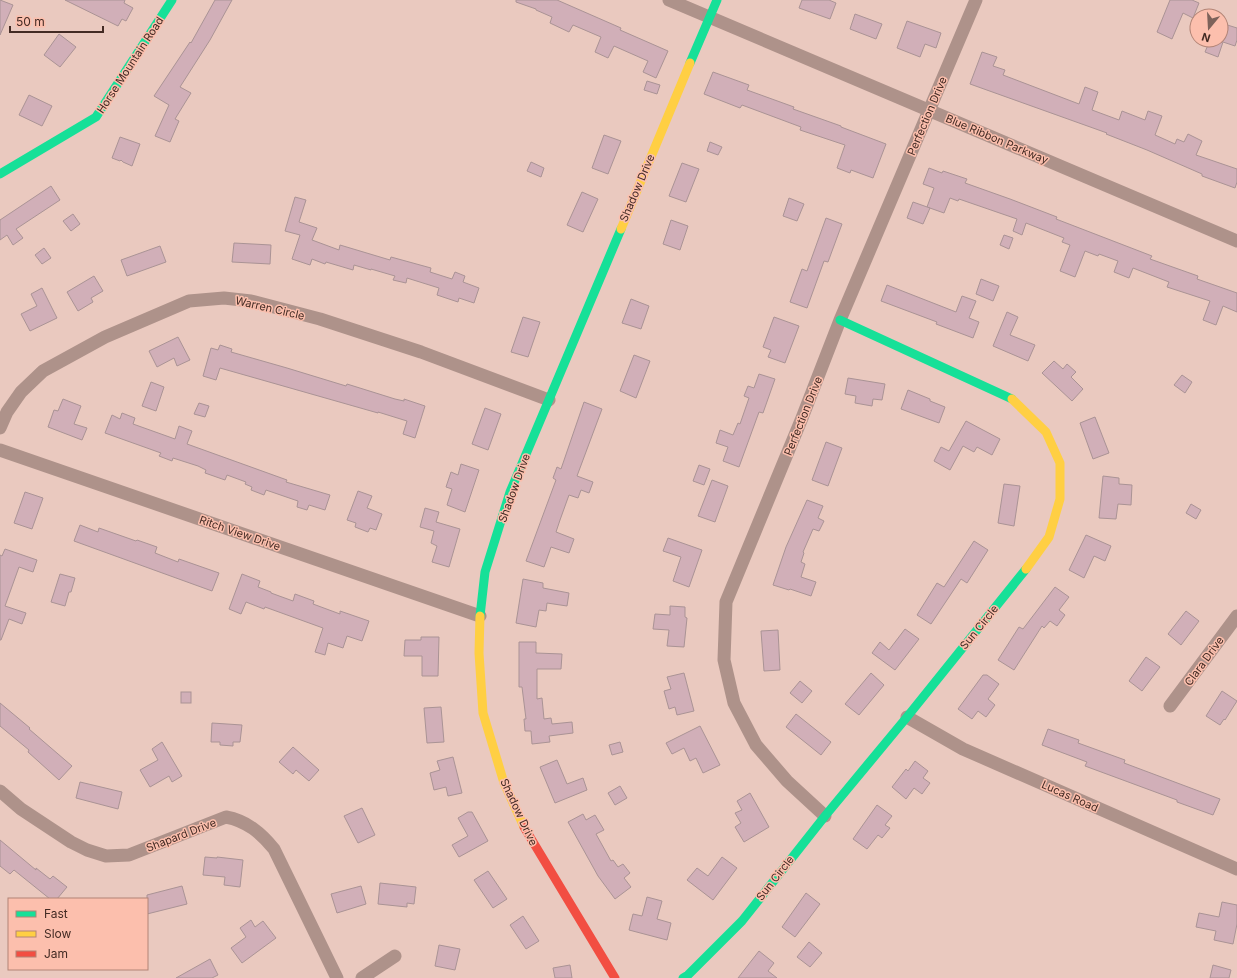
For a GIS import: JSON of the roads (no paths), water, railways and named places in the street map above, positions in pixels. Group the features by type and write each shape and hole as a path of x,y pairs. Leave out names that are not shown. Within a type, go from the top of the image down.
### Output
{"street":[{"name":"Horse Mountain Road","path":"0,174 96,117 172,0"},
{"name":"Blue Ribbon Parkway","path":"669,0 1237,241"},
{"name":"Shadow Drive","path":"614,978 527,834 504,783 483,713 479,653 480,616 485,572 510,492 717,0"},
{"name":"Perfection Drive","path":"824,816 787,781 756,745 734,703 724,660 726,602 802,418 840,320 976,0"},
{"name":"Warren Circle","path":"0,428 7,412 21,392 43,371 105,337 189,301 224,298 250,301 320,319 422,352 549,400"},
{"name":"Sun Circle","path":"683,978 688,975 742,921 824,816 907,717 1031,562 1049,536 1060,499 1060,463 1046,432 1012,399 840,320"},
{"name":"Ritch View Drive","path":"0,450 480,616"},
{"name":"Clara Drive","path":"1170,706 1237,616"},
{"name":"Lucas Road","path":"907,717 963,749 1237,869"},
{"name":"Shapard Drive","path":"0,791 21,809 71,842 87,850 106,856 129,855 226,817 238,819 248,824 263,835 274,849 337,978"},
{"path":"362,978 395,956"}]}
